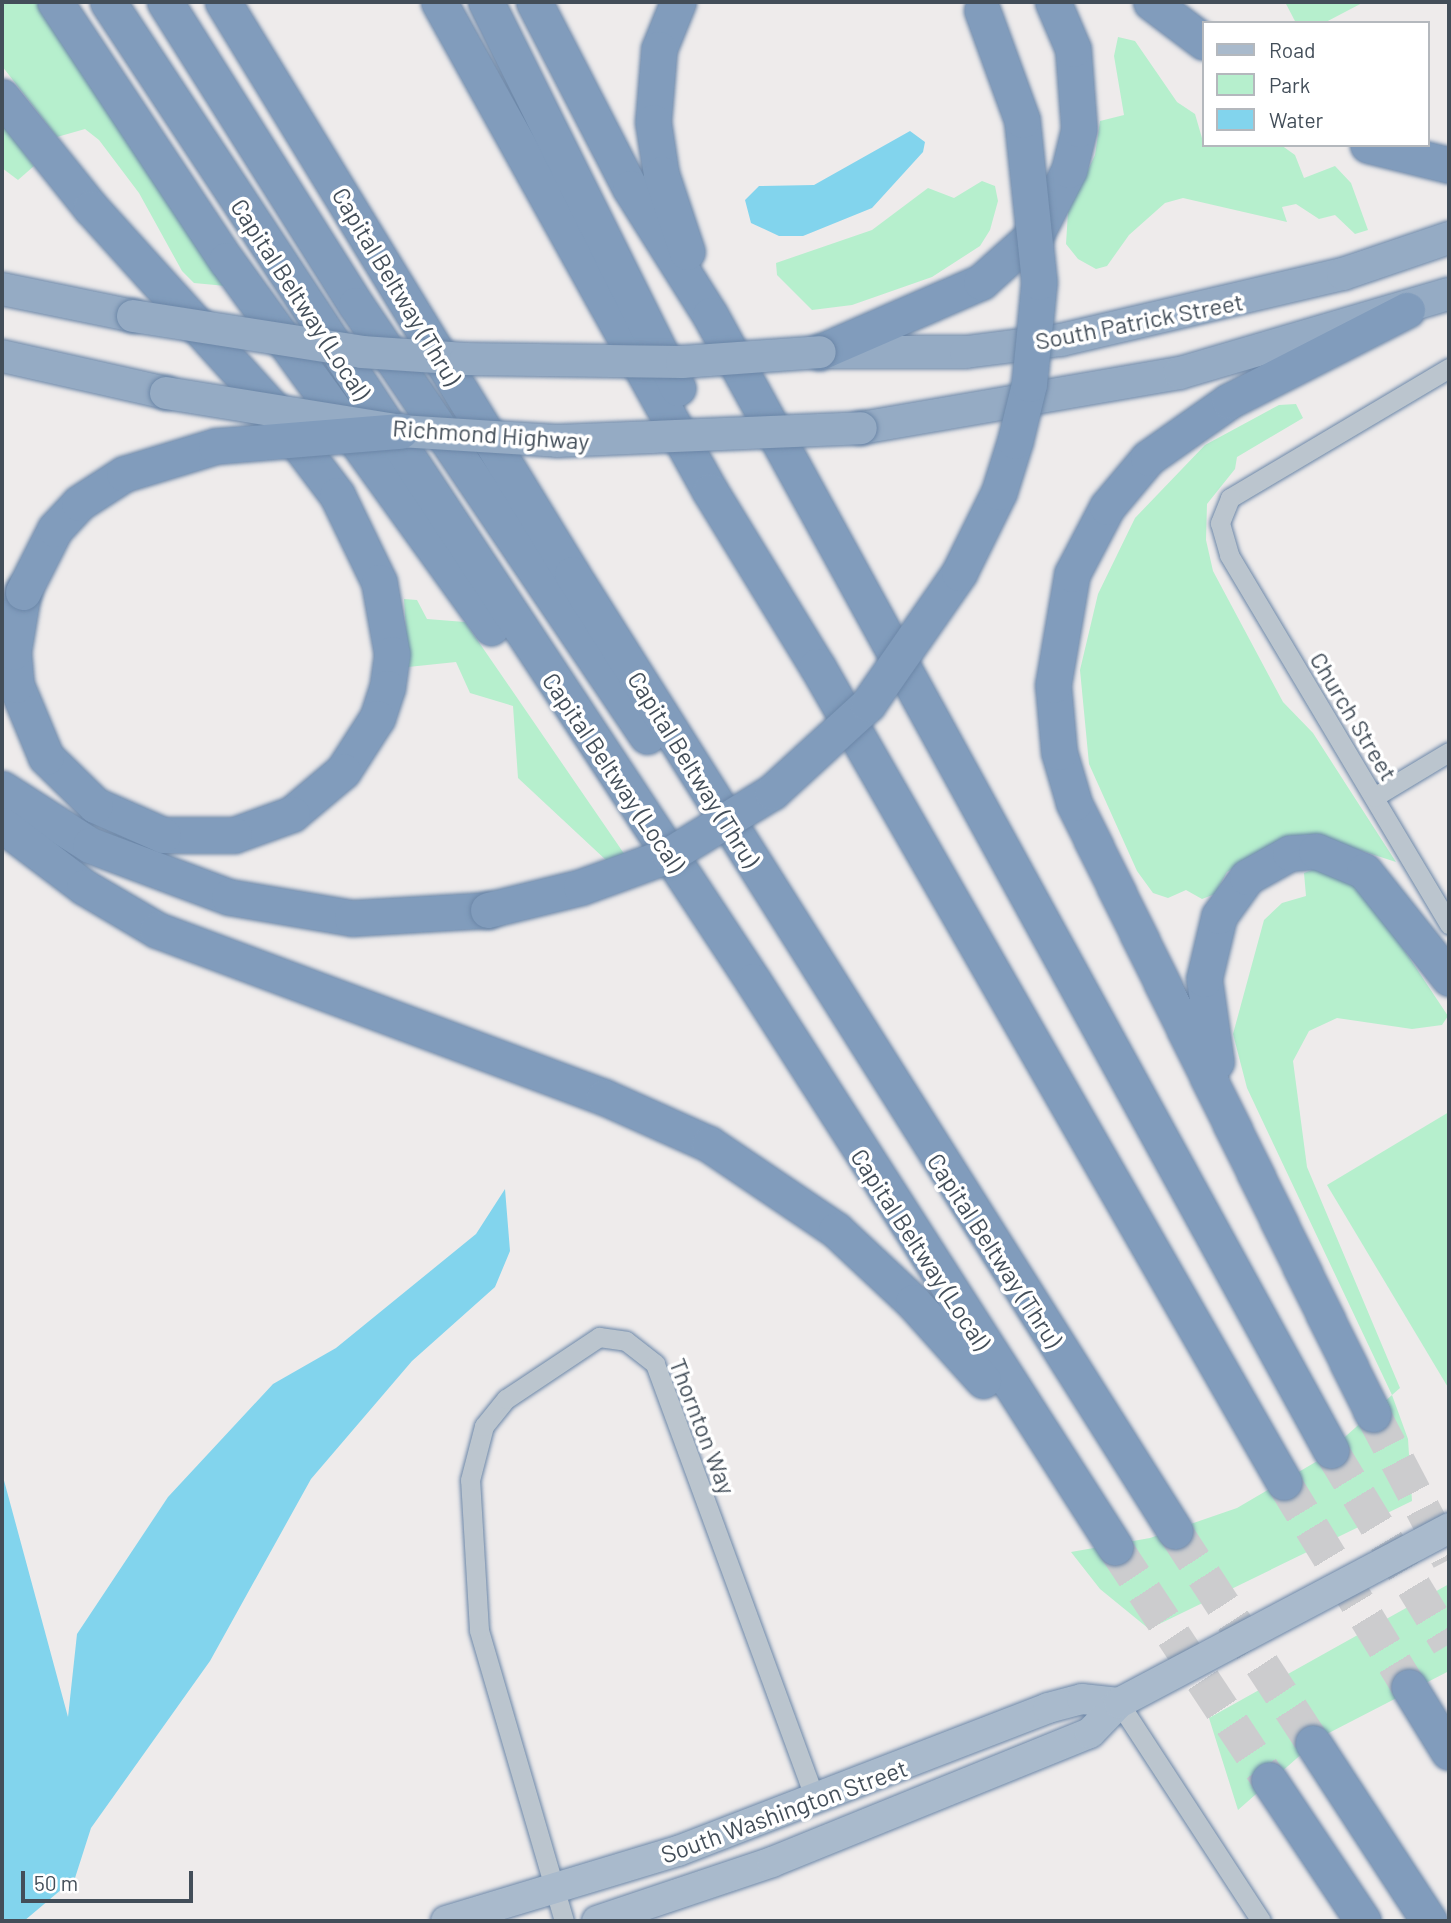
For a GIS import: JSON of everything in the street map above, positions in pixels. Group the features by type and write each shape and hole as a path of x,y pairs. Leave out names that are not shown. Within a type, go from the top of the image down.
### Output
{"highway":[{"name":"Capital Beltway (Local)","path":"2,825 84,887 158,930 656,1118 756,1172 836,1230 955,1347 1115,1547 606,758 108,2"},
{"path":"165,2 474,485 971,1214"},
{"name":"Capital Beltway (Thru)","path":"223,2 971,1214 1175,1531"},
{"path":"439,2 710,491 817,666 1284,1482"},
{"path":"486,2 817,666"},
{"path":"534,2 630,188 710,315 1331,1450"},
{"path":"678,2 659,49 653,122 661,174 710,315"},
{"path":"2,789 46,820 146,870 229,897 352,918 488,910 581,887 670,855 772,792 868,704 936,613 999,492 1029,384 1039,282 1032,171 1006,68 978,2"},
{"path":"2,289 362,352 581,362 820,352 981,282 1037,232 1069,170 1079,129 1073,48 1054,2"},
{"path":"1150,2 1202,41"},
{"path":"1181,2 1202,24"},
{"path":"61,11 226,260 404,511 550,708 606,758"},
{"path":"2,97 91,208 217,343 269,405 291,433 299,443 321,472 362,542 388,619 392,654 377,718 343,771 292,814 264,827 201,838 125,823 95,805 46,757 16,685 13,652 23,593 55,529 105,485 175,455 257,441 270,440 283,439 296,438 400,431"},
{"path":"1376,147 1449,166"},
{"name":"South Patrick Street","path":"820,352 966,352 1061,340 1307,284 1449,239"},
{"path":"1373,1414 1232,1119 1074,803 1055,716 1061,612 1072,574 1107,507 1164,443 1229,401 1407,310 1449,294"},
{"name":"Richmond Highway","path":"2,356 166,393 400,431 626,441 860,428 1180,373 1407,310"},
{"path":"1232,1119 1207,1026 1204,979 1219,916 1233,892 1266,863 1316,851 1364,871 1449,978"},
{"path":"1409,1687 1449,1752"},
{"path":"1313,1743 1429,1921"},
{"path":"1269,1780 1363,1921"}],"main road":[{"name":"South Washington Street","path":"597,1921 950,1793 1090,1733 1119,1703 1449,1528"},
{"name":"South Washington Street","path":"446,1921 556,1891 815,1799 1048,1708 1082,1699 1119,1703"}],"street":[{"name":"Church Street","path":"1449,368 1230,498 1221,532 1449,924"},
{"path":"1374,797 1449,752"},
{"name":"Thornton Way","path":"564,1921 496,1703 479,1630 470,1480 479,1437 506,1399 599,1337 626,1341 656,1364 815,1799"},
{"path":"1119,1703 1261,1921"}],"green space":[{"path":"2,2 38,2 226,286 194,283 182,271 139,193 99,140 85,129 57,137 2,66"},
{"path":"1285,2 1364,2 1328,21 1295,21"},
{"path":"1118,37 1135,41 1177,102 1195,114 1202,147 1284,147 1295,155 1304,178 1335,166 1351,183 1368,230 1355,234 1335,215 1319,219 1296,204 1282,207 1287,222 1183,198 1165,203 1129,235 1107,266 1096,269 1078,259 1066,244 1068,212 1095,155 1100,121 1124,115 1114,56"},
{"path":"2,123 34,166 18,180 2,168"},
{"path":"982,181 995,186 998,201 990,230 980,246 932,277 852,305 812,310 777,275 776,263 872,230 928,188 954,198"},
{"path":"1296,404 1303,418 1237,457 1235,469 1207,504 1206,540 1213,571 1283,702 1313,733 1396,862 1325,839 1270,846 1227,872 1215,894 1202,899 1186,890 1168,898 1153,893 1137,871 1089,764 1080,670 1098,594 1135,518 1205,445 1279,405"},
{"path":"404,599 417,600 427,619 465,622 625,855 607,861 518,778 513,706 470,693 456,662 408,667"},
{"path":"1320,867 1343,876 1377,909 1448,1016 1442,1025 1412,1029 1337,1018 1309,1031 1293,1061 1307,1167 1400,1388 1392,1395 1247,1088 1233,1034 1264,920 1282,903 1306,896 1304,873"},
{"path":"1449,1112 1449,1389 1327,1185"},
{"path":"1392,1395 1408,1439 1412,1501 1149,1629 1100,1589 1071,1552 1150,1538 1237,1508 1319,1460"},
{"path":"1449,1584 1449,1671 1321,1737 1238,1810 1209,1718"}],"water":[{"path":"910,131 925,142 923,152 872,208 803,236 779,236 751,223 745,200 759,186 814,185"},
{"path":"505,1189 510,1251 495,1287 412,1361 311,1479 210,1661 91,1828 75,1878 24,1921 2,1921 2,1473 68,1717 77,1634 168,1497 273,1384 336,1348 476,1234"}],"tunnel":[{"path":"1373,1414 1449,1559"},
{"path":"1331,1450 1449,1644"},
{"path":"1284,1482 1409,1687"},
{"path":"1175,1531 1313,1743"},
{"path":"1115,1547 1269,1780"}]}
